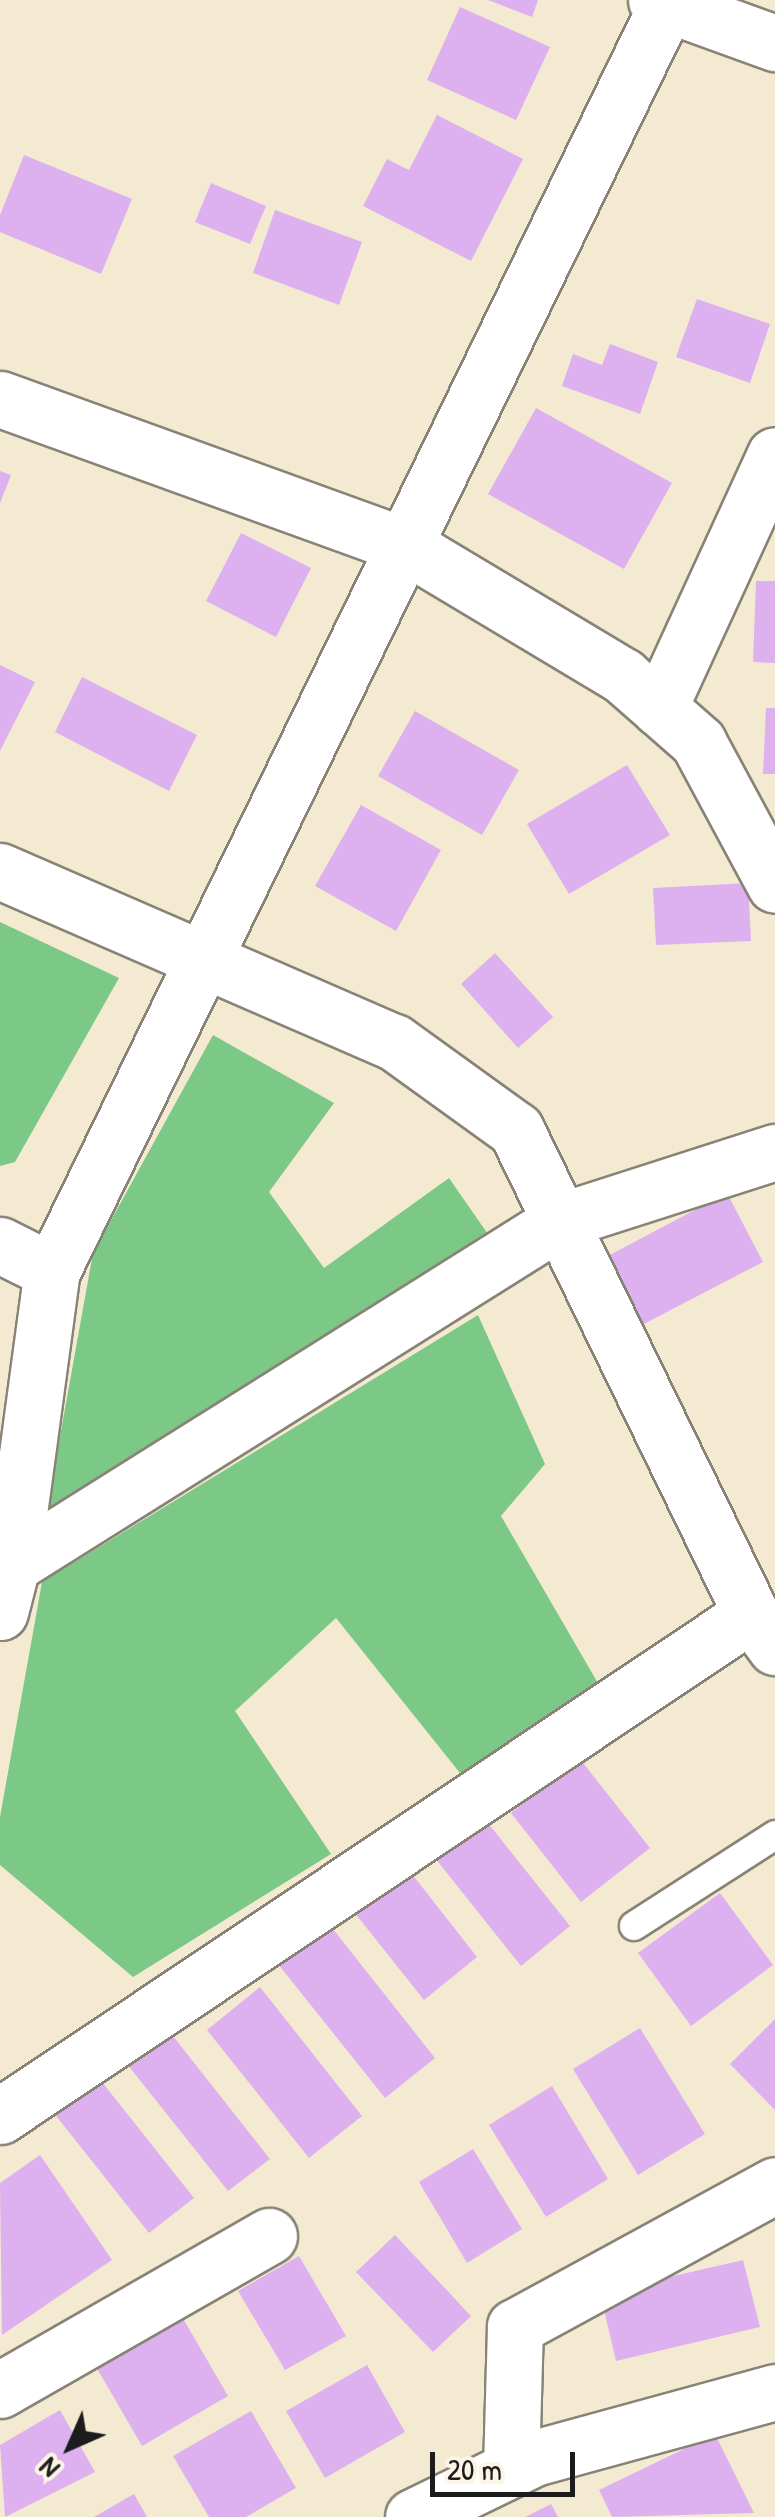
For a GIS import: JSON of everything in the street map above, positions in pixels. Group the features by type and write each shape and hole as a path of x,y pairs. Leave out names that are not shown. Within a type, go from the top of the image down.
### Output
{"street":[{"path":"4,1580 52,1271 406,546 664,2 775,44"},
{"path":"0,399 406,546 623,676 698,742 775,884"},
{"path":"659,708 775,455"},
{"path":"0,871 202,964 394,1042 516,1130 763,1630 0,2116"},
{"path":"4,1580 560,1221 775,1152"},
{"path":"0,1245 52,1271"},
{"path":"511,2469 515,2327 775,2185"},
{"path":"0,2390 269,2236"},
{"path":"413,2517 511,2469 775,2392"}],"lane":[{"path":"634,1926 775,1836"}],"green space":[{"path":"0,922 119,978 15,1162 0,1166"},
{"path":"213,1035 334,1103 269,1192 324,1268 449,1178 492,1240 45,1520 93,1253"},
{"path":"478,1315 545,1464 501,1516 599,1685 460,1773 336,1618 235,1711 331,1854 133,1977 0,1865 0,1817 42,1582"}],"building":[{"path":"488,0 538,0 532,17"},
{"path":"460,7 550,47 516,120 427,80"},
{"path":"437,115 523,159 471,261 363,206 387,159 409,170"},
{"path":"24,155 132,199 101,274 0,232 0,215"},
{"path":"211,183 266,206 250,244 195,222"},
{"path":"275,210 362,242 339,305 253,273"},
{"path":"697,299 770,324 750,383 676,357"},
{"path":"610,344 658,362 640,414 562,386 573,354 602,365"},
{"path":"536,408 672,483 624,569 488,494"},
{"path":"0,471 11,475 0,503"},
{"path":"241,533 311,568 276,637 206,601"},
{"path":"756,581 775,581 775,663 753,662"},
{"path":"0,665 35,682 0,751"},
{"path":"82,677 197,735 169,791 55,732"},
{"path":"766,708 775,708 775,774 763,774"},
{"path":"415,711 519,770 482,835 378,776"},
{"path":"627,765 670,835 569,894 527,824"},
{"path":"361,805 441,850 396,931 315,886"},
{"path":"748,883 751,941 656,945 653,888"},
{"path":"495,953 553,1017 518,1048 461,984"},
{"path":"727,1193 763,1262 638,1327 602,1259"},
{"path":"580,1759 650,1848 581,1902 511,1813"},
{"path":"484,1818 570,1926 521,1966 435,1858"},
{"path":"408,1869 477,1957 424,2000 354,1912"},
{"path":"720,1893 773,1965 691,2026 638,1953"},
{"path":"329,1924 435,2058 385,2098 278,1964"},
{"path":"260,1987 362,2116 309,2158 207,2030"},
{"path":"775,2019 775,2110 730,2064"},
{"path":"640,2028 705,2134 638,2175 573,2069"},
{"path":"169,2031 270,2159 228,2191 127,2064"},
{"path":"98,2077 194,2198 149,2233 53,2112"},
{"path":"552,2086 608,2179 546,2217 489,2125"},
{"path":"473,2149 522,2229 467,2263 419,2182"},
{"path":"40,2155 112,2260 2,2335 0,2183"},
{"path":"395,2235 471,2316 433,2352 356,2272"},
{"path":"299,2256 346,2336 285,2370 238,2291"},
{"path":"743,2260 760,2327 616,2361 600,2293"},
{"path":"181,2315 228,2396 142,2446 95,2365"},
{"path":"367,2365 405,2432 325,2478 286,2411"},
{"path":"60,2410 95,2472 5,2517 0,2445"},
{"path":"251,2411 296,2488 246,2517 209,2517 173,2456"},
{"path":"715,2434 754,2513 612,2517 599,2490"},
{"path":"134,2494 147,2517 94,2517"},
{"path":"551,2504 558,2517 525,2517"}]}
